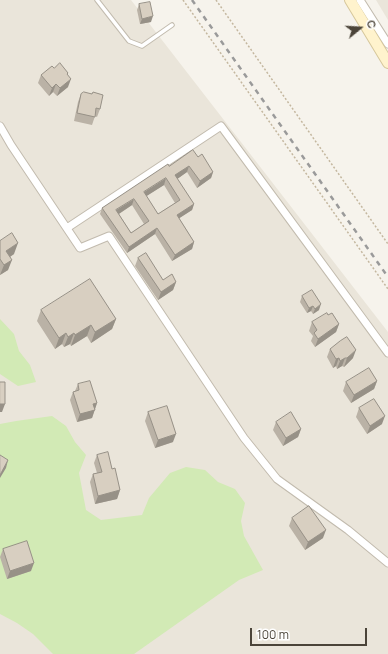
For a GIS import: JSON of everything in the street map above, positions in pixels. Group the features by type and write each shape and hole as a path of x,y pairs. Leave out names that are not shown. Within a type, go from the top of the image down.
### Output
{"main road":[{"path":"350,0 388,63"}],"street":[{"path":"360,0 388,44"},
{"path":"0,126 11,145 80,248 109,236 244,438 277,479 348,530 388,563"},
{"path":"67,228 221,126 388,353"}],"lane":[{"path":"97,0 129,41 142,46 172,25"}],"path":[{"path":"183,0 388,289"},
{"path":"216,0 388,244"}],"shaded area":[{"path":"0,0 131,0 388,332 388,654 0,654"},
{"path":"376,0 388,0 388,20"}],"green space":[{"path":"0,319 14,334 19,351 30,365 36,382 18,386 0,374"},
{"path":"52,416 66,426 75,442 86,455 79,473 86,510 101,520 142,515 149,498 170,473 186,467 205,470 218,482 235,489 245,503 241,521 244,536 263,570 239,580 134,654 53,654 33,634 0,614 0,424"}],"building":[{"path":"150,2 153,16 142,19 139,4"},
{"path":"60,63 71,79 60,88 56,84 52,88 41,75 52,66 54,68"},
{"path":"84,92 92,94 93,92 103,95 100,109 96,108 95,117 77,113 81,94"},
{"path":"193,150 198,157 202,154 213,172 200,181 189,166 175,175 194,204 177,215 194,242 175,255 157,228 129,247 102,208 168,164 169,166","holes":["166,178 180,200 158,214 144,192","134,199 149,221 131,233 116,210"]},
{"path":"12,233 18,243 6,251 12,260 4,265 0,259 0,241"},
{"path":"146,253 163,280 172,274 176,282 161,292 138,258"},
{"path":"90,279 116,319 95,332 91,325 75,335 74,333 68,337 66,333 59,338 41,310"},
{"path":"312,290 321,304 315,309 313,306 309,308 302,296"},
{"path":"327,313 328,315 332,313 339,324 318,339 314,333 317,330 312,322"},
{"path":"347,337 356,350 347,358 340,361 339,358 336,359 330,349"},
{"path":"369,368 377,381 354,395 346,382"},
{"path":"90,381 97,403 93,404 95,410 80,414 73,392 79,390 78,384"},
{"path":"0,382 5,382 5,404 0,404"},
{"path":"374,399 385,416 370,426 359,408"},
{"path":"167,406 176,434 158,440 148,412"},
{"path":"291,412 301,429 286,438 276,422"},
{"path":"108,452 112,469 115,468 120,490 98,496 93,474 102,472 97,455"},
{"path":"0,455 8,460 0,475"},
{"path":"309,506 326,530 308,542 292,518"},
{"path":"27,541 34,563 10,571 3,549"}],"railway":[{"path":"192,0 388,277"}]}
